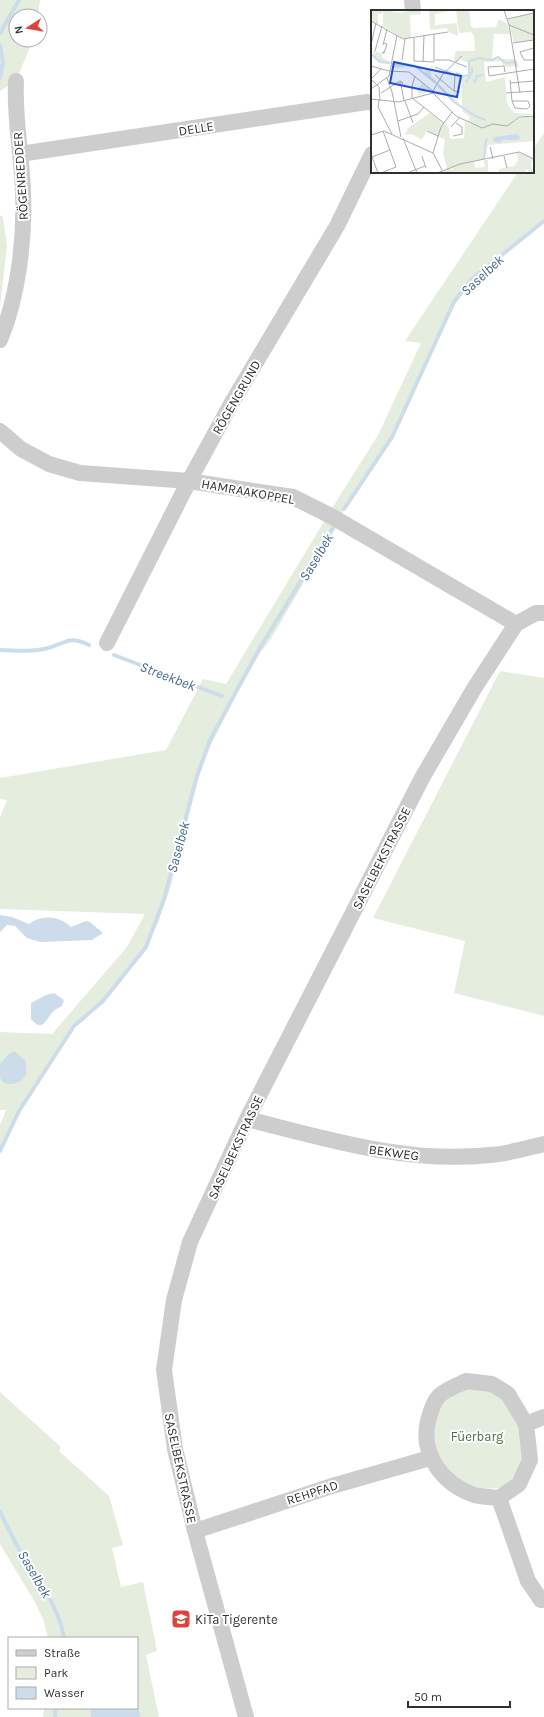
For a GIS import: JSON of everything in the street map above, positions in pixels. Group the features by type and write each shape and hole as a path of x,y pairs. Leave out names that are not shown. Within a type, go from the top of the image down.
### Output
{"street":[{"path":"412,0 413,10"},
{"name":"RÖGENREDDER","path":"0,340 7,324 22,240 24,212 20,154 14,105 16,81"},
{"name":"DELLE","path":"20,154 367,102 371,103"},
{"name":"RÖGENGRUND","path":"107,644 189,481 231,404 337,226 371,156"},
{"name":"HAMRAAKOPPEL","path":"0,431 21,449 49,464 80,473 189,481 292,496 332,516 516,624"},
{"path":"516,624 536,613 544,613"},
{"name":"SASELBEKSTRASSE","path":"246,1717 195,1531 175,1449 164,1370 174,1300 190,1242 247,1119 422,778 475,687 516,624"},
{"name":"BEKWEG","path":"247,1119 371,1149 418,1156 490,1155 544,1144"},
{"path":"466,1381 492,1384 508,1394 526,1424 530,1460 519,1484 499,1498 475,1495 458,1488 441,1474 430,1458 426,1430 430,1412 438,1397 466,1381"},
{"path":"526,1424 544,1417"},
{"name":"REHPFAD","path":"195,1531 332,1486 430,1458"},
{"path":"499,1498 528,1581 541,1600 544,1600"}],"green space":[{"path":"0,0 40,0 39,8 8,8 8,48 30,48 16,81 0,91"},
{"path":"544,133 544,221 471,281 454,302 392,437 344,509 335,529 234,699 210,747 200,772 170,889 158,923 146,947 103,1001 74,1026 19,1111 0,1151 0,1125 6,1110 0,1110 0,1032 52,1034 127,947 145,914 0,909 0,817 7,800 0,799 0,778 166,750 203,679 226,684 378,435 421,343 405,341 517,173 534,173 534,148"},
{"path":"0,215 3,217 7,246 0,308"},
{"path":"500,671 544,678 544,1016 454,993 465,941 373,918"},
{"name":"Füerbarg","path":"472,1387 491,1389 505,1398 521,1426 523,1457 513,1480 501,1488 481,1489 465,1484 450,1474 437,1455 433,1443 435,1418 443,1402 456,1392"},
{"path":"0,1392 61,1447 59,1451 109,1496 123,1545 112,1548 121,1587 143,1582 157,1651 146,1655 159,1717 43,1717 44,1709 138,1709 138,1637 48,1637 44,1622 36,1604 0,1544"}],"water":[{"path":"0,915 12,917 29,924 40,919 51,918 62,920 71,927 86,921 90,922 103,933 92,940 40,942 27,938 15,926 7,925 0,932"},
{"path":"54,993 64,1000 62,1006 54,1011 41,1025 35,1023 31,1019 31,1003 46,995"},
{"path":"14,1051 26,1061 26,1072 22,1080 18,1083 9,1084 2,1081 0,1077 0,1064 9,1054"},
{"path":"138,1708 141,1717 91,1717 90,1709"}],"waterway":[{"path":"0,33 19,0"},
{"path":"0,45 3,62 0,78"},
{"name":"Saselbek","path":"344,509 392,437 454,302 473,278 544,221"},
{"name":"Saselbek","path":"0,1151 19,1111 74,1026 103,1001 146,947 164,899 197,776 210,740 257,653 333,528"},
{"name":"Streekbek","path":"0,650 39,650 71,640 76,640 89,645"},
{"name":"Streekbek","path":"114,655 222,696"},
{"name":"Saselbek","path":"0,1512 20,1551 45,1590 62,1627 64,1637"},
{"name":"Saselbek","path":"55,1717 56,1709"}],"place":[{"name":"KiTa Tigerente","path":"181,1619"}]}
